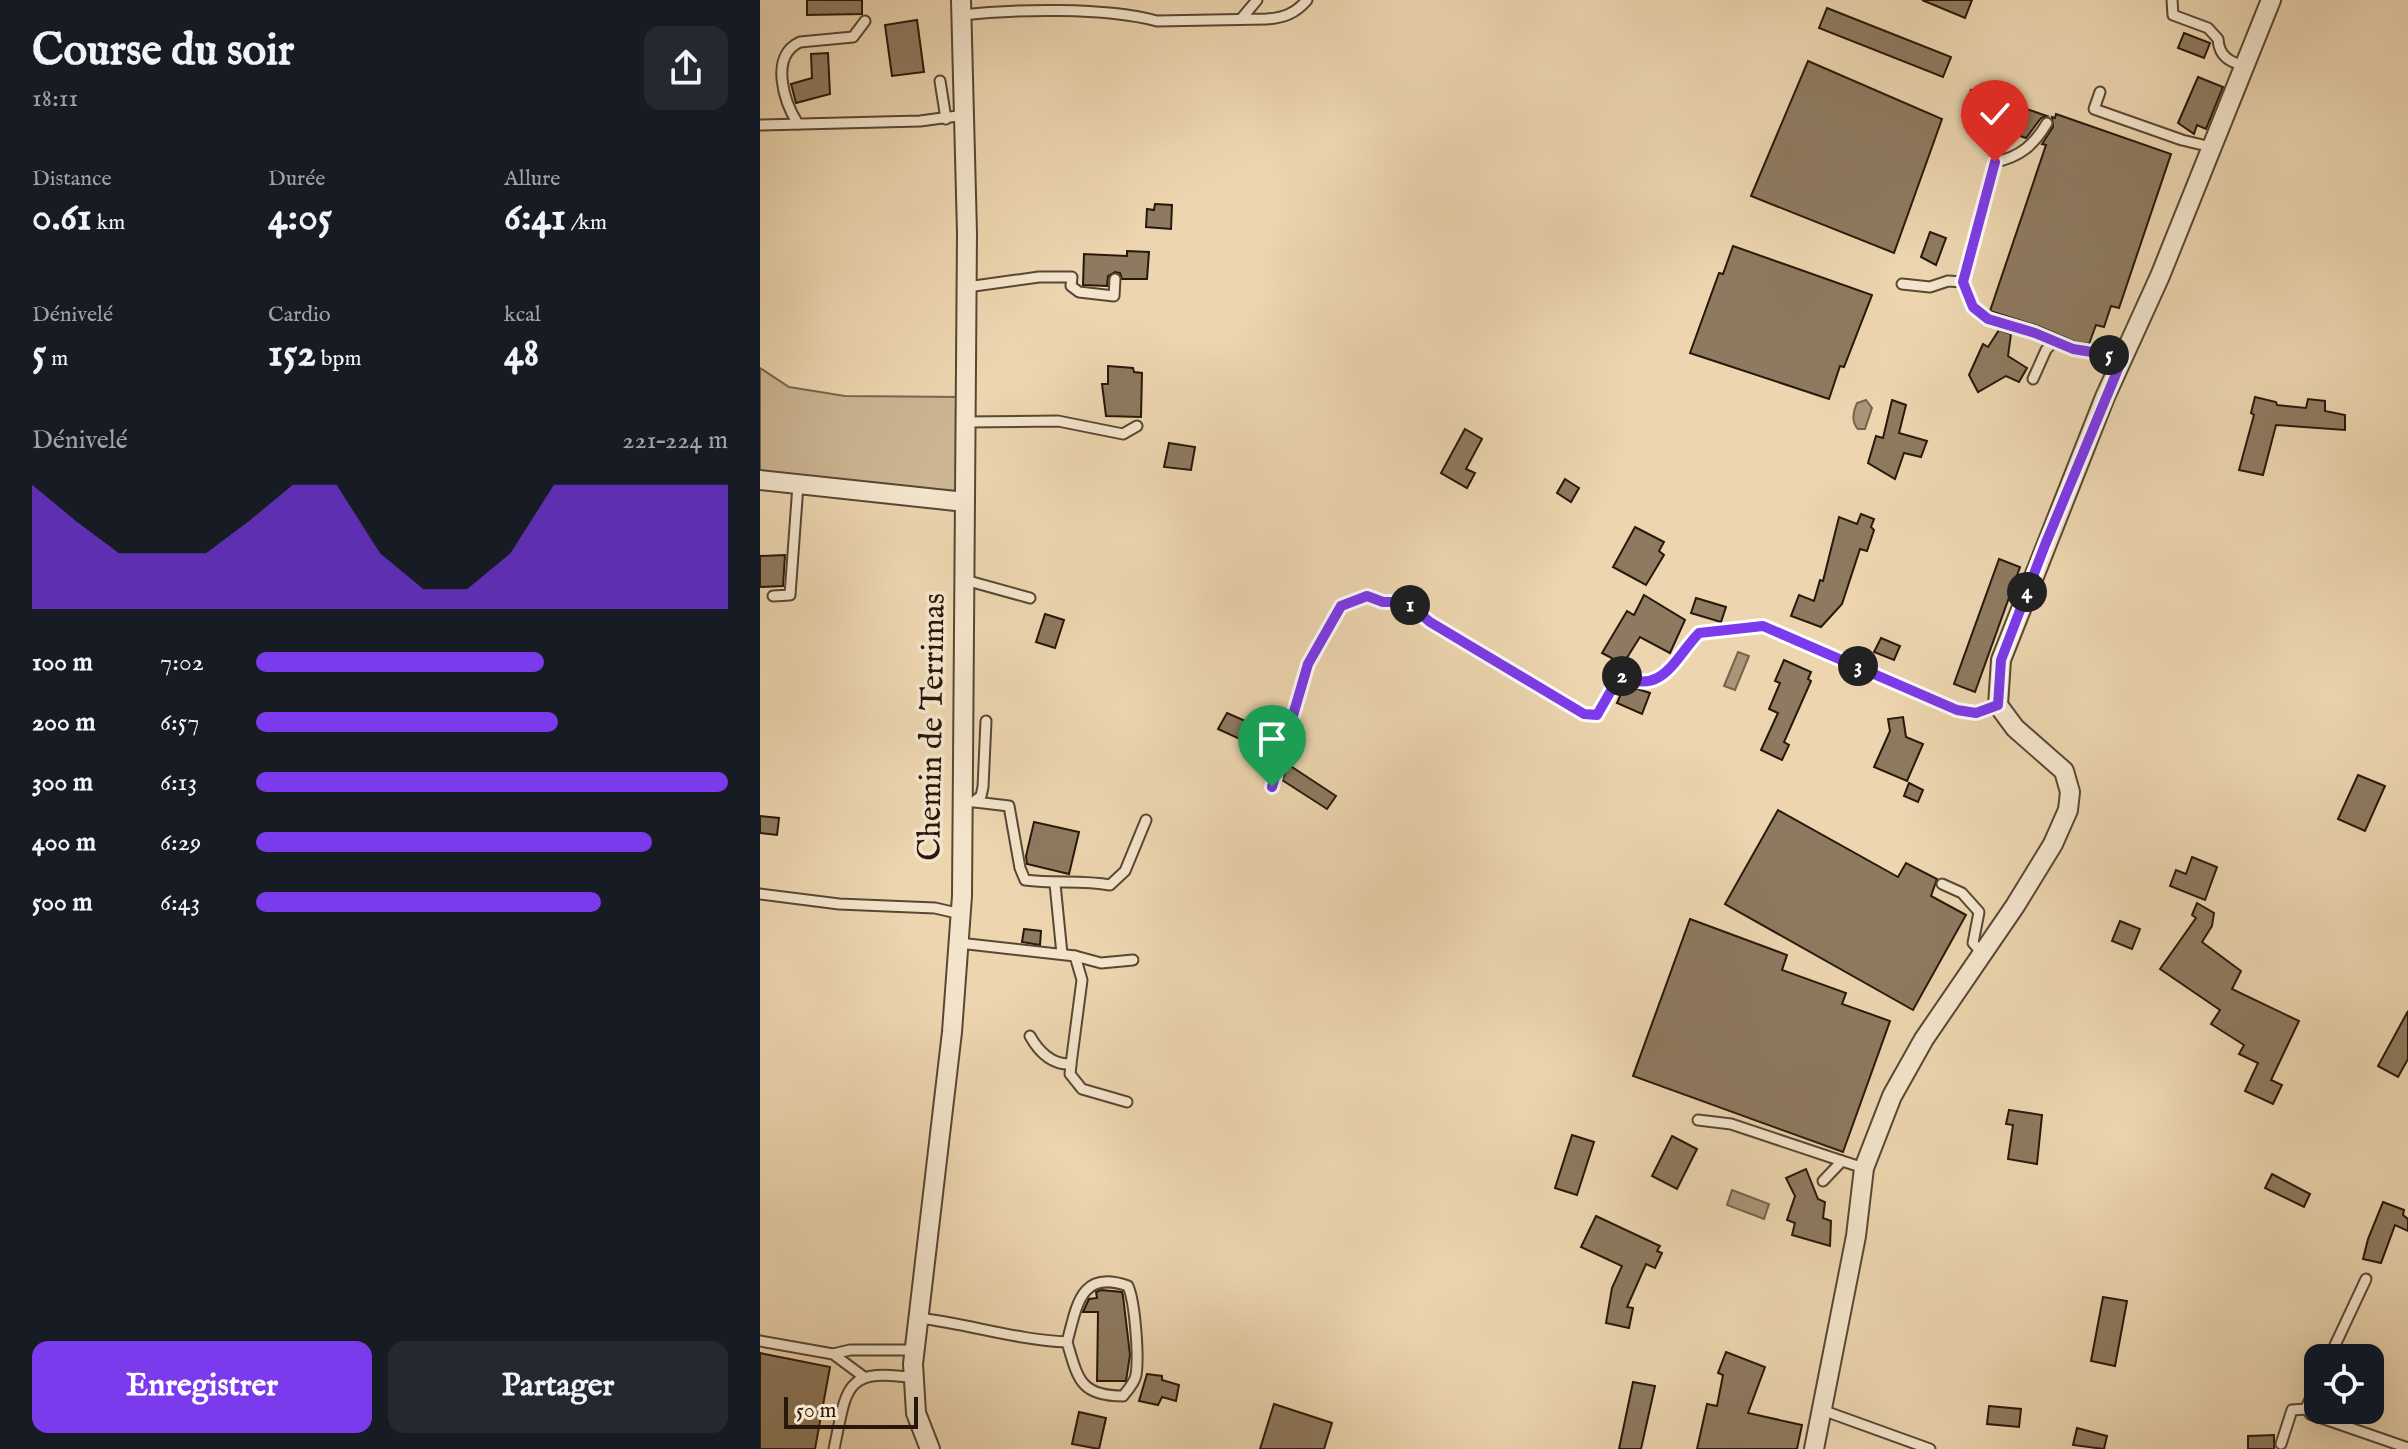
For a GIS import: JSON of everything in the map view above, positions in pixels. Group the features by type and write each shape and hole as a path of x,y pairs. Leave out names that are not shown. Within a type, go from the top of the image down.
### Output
{"street":[{"path":"1814,1449 1856,1236 1864,1168 1892,1096 1914,1055 2053,844 2068,810 2070,792 2064,771 2015,728 1998,705 2001,660 2045,545 2160,276 2271,0"},
{"name":"Chemin de Terrimas","path":"930,1449 916,1413 915,1350 952,1032 968,802 965,580 967,287 961,7"},
{"path":"760,480 965,502"}],"lane":[{"path":"1241,19 1257,0"},
{"path":"961,7 1140,16 1157,21 1284,18 1307,0"},
{"path":"2172,0 2173,15 2208,28 2218,39 2219,49 2230,63 2245,66"},
{"path":"798,124 787,106 783,87 784,58 792,46 800,42 853,37 865,21"},
{"path":"940,81 946,119"},
{"path":"2100,92 2094,109 2211,147"},
{"path":"760,125 946,119 965,115"},
{"path":"2047,123 2036,142 2013,159 1995,162 1963,282 1973,307 1988,319 2073,349 2123,357"},
{"path":"967,287 1039,277 1072,277 1071,286 1079,292 1114,296 1115,279"},
{"path":"1902,284 1930,287 1948,281 1963,282"},
{"path":"2033,379 2046,350 2054,341"},
{"path":"965,422 1058,421 1123,434 1137,426"},
{"path":"773,596 790,595 798,485"},
{"path":"965,580 1030,598"},
{"path":"1272,787 1308,664 1341,606 1367,596 1383,602 1406,602 1430,622 1584,714 1597,715 1620,675 1644,683 1659,679 1699,633 1763,626 1957,710 1976,713 1998,705"},
{"path":"968,802 981,796 986,721"},
{"path":"968,802 1009,806 1025,880 1055,884 1110,885 1125,871 1146,820"},
{"path":"1055,884 1062,954"},
{"path":"1942,884 1962,893 1979,912 1973,943 1982,953"},
{"path":"760,894 839,904 935,908 961,914"},
{"path":"959,943 1062,954 1101,963 1133,960"},
{"path":"1075,956 1082,980 1070,1074 1082,1089 1127,1102"},
{"path":"1030,1036 1038,1050 1059,1065 1071,1064"},
{"path":"1698,1120 1731,1124 1864,1168"},
{"path":"1823,1181 1842,1161"},
{"path":"2336,1344 2366,1279"},
{"path":"1114,1281 1128,1286 1135,1316 1136,1378 1123,1396 1100,1396 1082,1383 1067,1342 1083,1291 1096,1282 1114,1281"},
{"path":"919,1318 961,1323 1041,1341 1067,1342"},
{"path":"760,1341 833,1354 850,1350 915,1350"},
{"path":"833,1354 864,1377"},
{"path":"834,1449 850,1387 864,1377 888,1374 914,1378"},
{"path":"2281,1444 2292,1410 2304,1409"},
{"path":"1822,1410 1930,1449"},
{"path":"2339,1424 2408,1448"}],"shaded area":[{"path":"760,368 789,387 845,396 961,397 959,498 760,473"},
{"path":"1866,400 1872,408 1865,429 1858,429 1854,409 1857,403"},
{"path":"1738,652 1749,656 1735,690 1724,686"},
{"path":"1732,1190 1769,1204 1764,1219 1727,1205"}],"building":[{"path":"807,0 862,0 862,14 807,15"},
{"path":"1922,0 1972,0 1965,18"},
{"path":"1827,8 1951,57 1943,77 1819,28"},
{"path":"917,20 924,72 892,76 885,25"},
{"path":"2184,33 2210,43 2204,58 2178,48"},
{"path":"828,53 830,94 796,103 791,84 812,78 811,54"},
{"path":"1808,61 1942,119 1894,253 1751,196"},
{"path":"2198,77 2223,87 2206,129 2197,125 2194,134 2178,123"},
{"path":"1971,90 2047,116 2041,118 2026,138 1962,116"},
{"path":"2056,114 2171,154 2119,308 2111,306 2104,327 2096,325 2089,344 2075,342 1990,311 2046,145 2042,144 2053,127 2052,117 2055,118"},
{"path":"1155,204 1172,205 1171,229 1146,227 1147,209 1154,210"},
{"path":"1930,232 1946,238 1936,265 1921,257"},
{"path":"1733,246 1872,295 1844,367 1840,366 1829,399 1690,353 1719,273 1723,274"},
{"path":"1127,251 1149,252 1147,279 1122,279 1120,273 1115,272 1108,276 1107,286 1083,285 1084,254 1127,256"},
{"path":"1999,330 2011,334 2008,356 2027,368 2019,382 2006,376 1978,392 1969,375 1983,344 1988,347"},
{"path":"1108,366 1133,368 1134,372 1142,373 1141,417 1106,416 1102,384 1108,384"},
{"path":"2255,397 2276,402 2277,405 2306,408 2308,399 2325,401 2325,411 2345,415 2345,430 2276,425 2263,475 2239,470 2254,415 2251,413"},
{"path":"1892,400 1906,405 1899,433 1927,441 1921,457 1904,453 1895,479 1868,463 1876,436 1883,438"},
{"path":"1465,429 1482,439 1466,469 1475,473 1467,488 1441,473"},
{"path":"1169,443 1195,447 1191,470 1164,467"},
{"path":"1565,479 1579,488 1571,502 1557,493"},
{"path":"1861,514 1874,519 1871,527 1874,530 1867,551 1860,549 1842,604 1821,627 1791,616 1799,595 1814,601 1820,580 1823,581 1839,517 1857,524"},
{"path":"1635,527 1664,542 1659,551 1664,555 1646,585 1613,567"},
{"path":"785,555 783,586 760,587 760,556"},
{"path":"1999,559 2020,567 1975,692 1954,684"},
{"path":"1644,595 1685,620 1670,653 1640,637 1623,664 1602,653 1627,611 1634,615"},
{"path":"1696,598 1726,607 1721,622 1691,613"},
{"path":"1045,614 1064,620 1055,648 1036,642"},
{"path":"1881,638 1900,646 1894,660 1874,652"},
{"path":"1784,660 1811,672 1808,679 1811,681 1784,742 1789,745 1782,760 1761,750 1778,713 1769,709 1780,683 1775,681"},
{"path":"1625,685 1650,693 1642,714 1617,703"},
{"path":"1227,713 1250,723 1242,740 1218,729"},
{"path":"1903,717 1906,737 1923,744 1907,781 1874,767 1890,731 1888,719"},
{"path":"1289,765 1336,796 1327,809 1282,780"},
{"path":"2358,775 2385,786 2365,831 2338,819"},
{"path":"1909,783 1923,790 1918,802 1904,796"},
{"path":"1778,810 1898,877 1906,863 1937,879 1931,896 1966,915 1913,1010 1725,904"},
{"path":"760,816 779,818 777,835 760,833"},
{"path":"1034,822 1079,832 1069,874 1027,864"},
{"path":"2192,857 2217,867 2205,900 2170,886 2176,870 2186,874"},
{"path":"2197,903 2214,913 2212,926 2202,942 2241,971 2232,989 2299,1021 2271,1080 2282,1085 2273,1104 2245,1091 2258,1063 2239,1054 2244,1045 2211,1024 2220,1010 2160,969 2196,918 2192,915"},
{"path":"1690,919 1787,955 1782,970 1846,993 1842,1004 1890,1021 1843,1152 1633,1076"},
{"path":"2120,921 2140,929 2132,949 2112,941"},
{"path":"1024,929 1041,931 1040,945 1022,942"},
{"path":"2408,1011 2408,1059 2398,1077 2378,1066"},
{"path":"2009,1110 2042,1115 2037,1164 2008,1159 2013,1125 2006,1124"},
{"path":"1572,1135 1594,1142 1577,1195 1555,1188"},
{"path":"1672,1136 1697,1149 1677,1189 1652,1176"},
{"path":"1806,1169 1818,1199 1825,1202 1823,1218 1831,1221 1830,1246 1792,1235 1795,1223 1787,1220 1795,1196 1786,1178"},
{"path":"2272,1174 2310,1194 2304,1207 2265,1188"},
{"path":"2383,1202 2404,1210 2408,1231 2395,1225 2381,1263 2363,1259"},
{"path":"1596,1216 1660,1246 1657,1251 1662,1253 1655,1268 1646,1264 1627,1307 1633,1308 1629,1328 1606,1323 1612,1288 1622,1266 1581,1247"},
{"path":"1096,1292 1122,1292 1130,1355 1126,1381 1097,1381 1098,1312 1083,1312 1089,1299 1097,1298"},
{"path":"2103,1297 2127,1301 2115,1366 2091,1361"},
{"path":"1726,1352 1765,1367 1748,1413 1802,1425 1797,1449 1697,1449 1707,1404 1717,1406 1723,1375 1718,1373"},
{"path":"760,1353 830,1367 815,1449 760,1449"},
{"path":"1147,1374 1162,1376 1162,1380 1179,1385 1176,1401 1162,1397 1158,1405 1139,1401"},
{"path":"1633,1382 1655,1386 1641,1449 1619,1449"},
{"path":"1274,1404 1332,1423 1324,1449 1260,1449"},
{"path":"1989,1406 2021,1409 2019,1427 1987,1424"},
{"path":"1079,1412 1106,1418 1099,1449 1072,1444"},
{"path":"2077,1428 2107,1436 2104,1449 2073,1445"},
{"path":"2274,1435 2274,1449 2248,1449 2248,1436"}],"route":[{"path":"1272,787 1308,664 1341,606 1367,596 1383,602 1406,602 1430,622 1584,714 1597,715 1620,675 1630,681 1644,683 1659,679 1699,633 1763,626 1957,710 1976,713 1998,705 2001,660 2123,357 2073,349 2035,333 1988,319 1973,307 1963,282 1995,162"}]}
